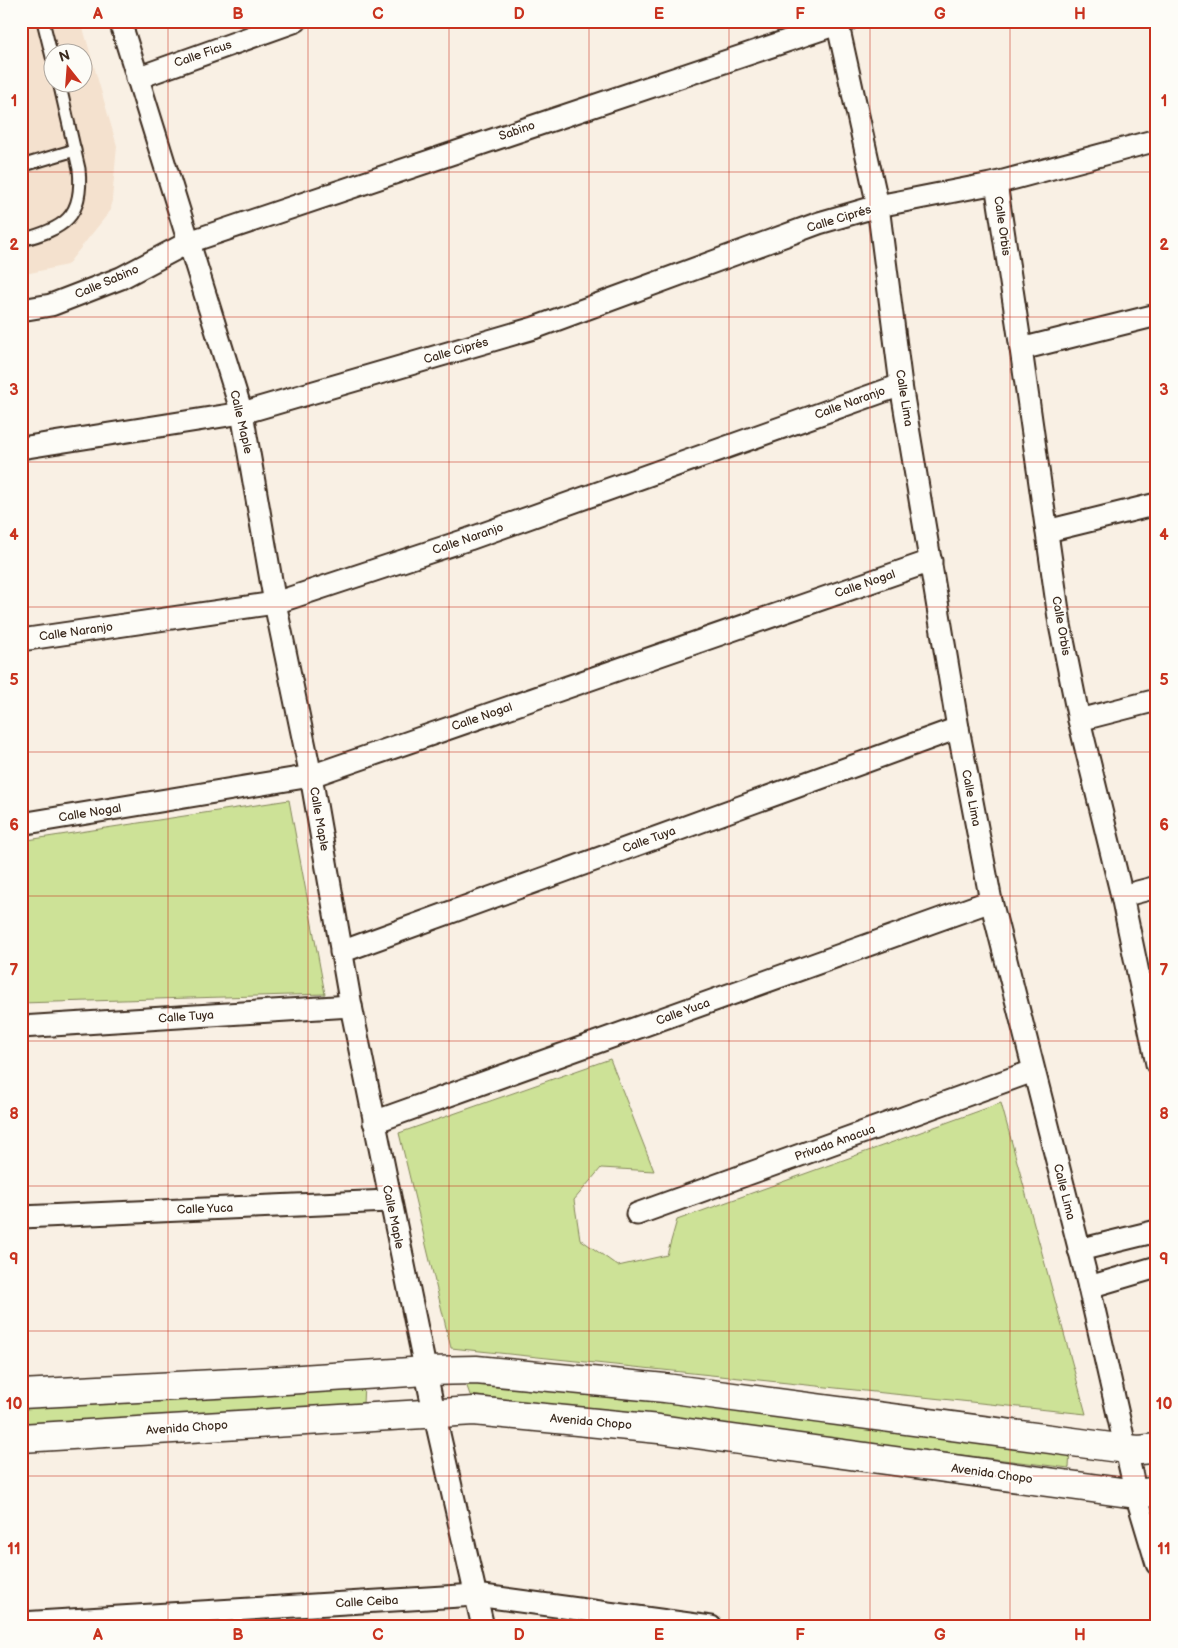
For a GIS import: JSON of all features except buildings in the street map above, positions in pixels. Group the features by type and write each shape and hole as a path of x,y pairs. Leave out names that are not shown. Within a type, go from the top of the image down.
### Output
{"street":[{"name":"Calle Maple","path":"120,21 242,413 275,603 311,776 341,952 389,1201 434,1412 483,1627"},
{"name":"Calle Ficus","path":"137,78 296,21"},
{"name":"Calle Lima","path":"840,22 878,206 901,385 958,728 991,901 1089,1287 1126,1449 1146,1492 1157,1564"},
{"name":"Sabino","path":"189,242 840,22"},
{"name":"Calle Orbis","path":"878,206 996,183 1157,140"},
{"name":"Calle Orbis","path":"996,183 1048,531 1060,625 1079,720 1122,896 1157,1064"},
{"name":"Calle Ciprés","path":"21,448 242,413 534,328 819,224 878,206"},
{"name":"Calle Sabino","path":"21,310 51,305 121,278 189,242"},
{"path":"1021,349 1157,315"},
{"name":"Calle Naranjo","path":"21,640 275,603 469,539 901,385"},
{"path":"1048,531 1157,504"},
{"name":"Calle Nogal","path":"21,824 311,776 931,561"},
{"path":"1079,720 1157,700"},
{"name":"Calle Tuya","path":"341,952 958,728"},
{"path":"1122,896 1157,887"},
{"name":"Calle Yuca","path":"374,1122 991,901"},
{"name":"Calle Tuya","path":"21,1027 351,1006"},
{"name":"Privada Anacua","path":"637,1214 1033,1071"},
{"name":"Calle Yuca","path":"21,1217 389,1201"},
{"path":"1079,1250 1157,1231"},
{"path":"1089,1287 1157,1267"},
{"path":"21,1394 426,1371 476,1370 666,1388 1126,1449 1157,1448"},
{"name":"Avenida Chopo","path":"21,1438 474,1411 659,1429 1146,1492"},
{"name":"Calle Ceiba","path":"21,1622 476,1595 711,1627"}],"lane":[{"path":"43,21 48,42"},
{"path":"21,240 38,236 57,228 72,216 79,202 80,183 75,150 61,92"},
{"path":"21,166 75,150"}],"shaded area":[{"path":"21,21 81,21 87,42 42,42 42,92 92,92 92,59 117,146 111,210 67,265 21,275"}],"green space":[{"path":"289,800 325,994 21,1003 21,841"},
{"path":"610,1059 654,1171 601,1168 574,1200 580,1239 618,1266 667,1255 677,1220 1001,1103 1086,1414 451,1348 399,1133"},
{"path":"463,1375 1070,1450 1069,1468 470,1395"},
{"path":"364,1384 363,1404 21,1424 21,1404"}]}
